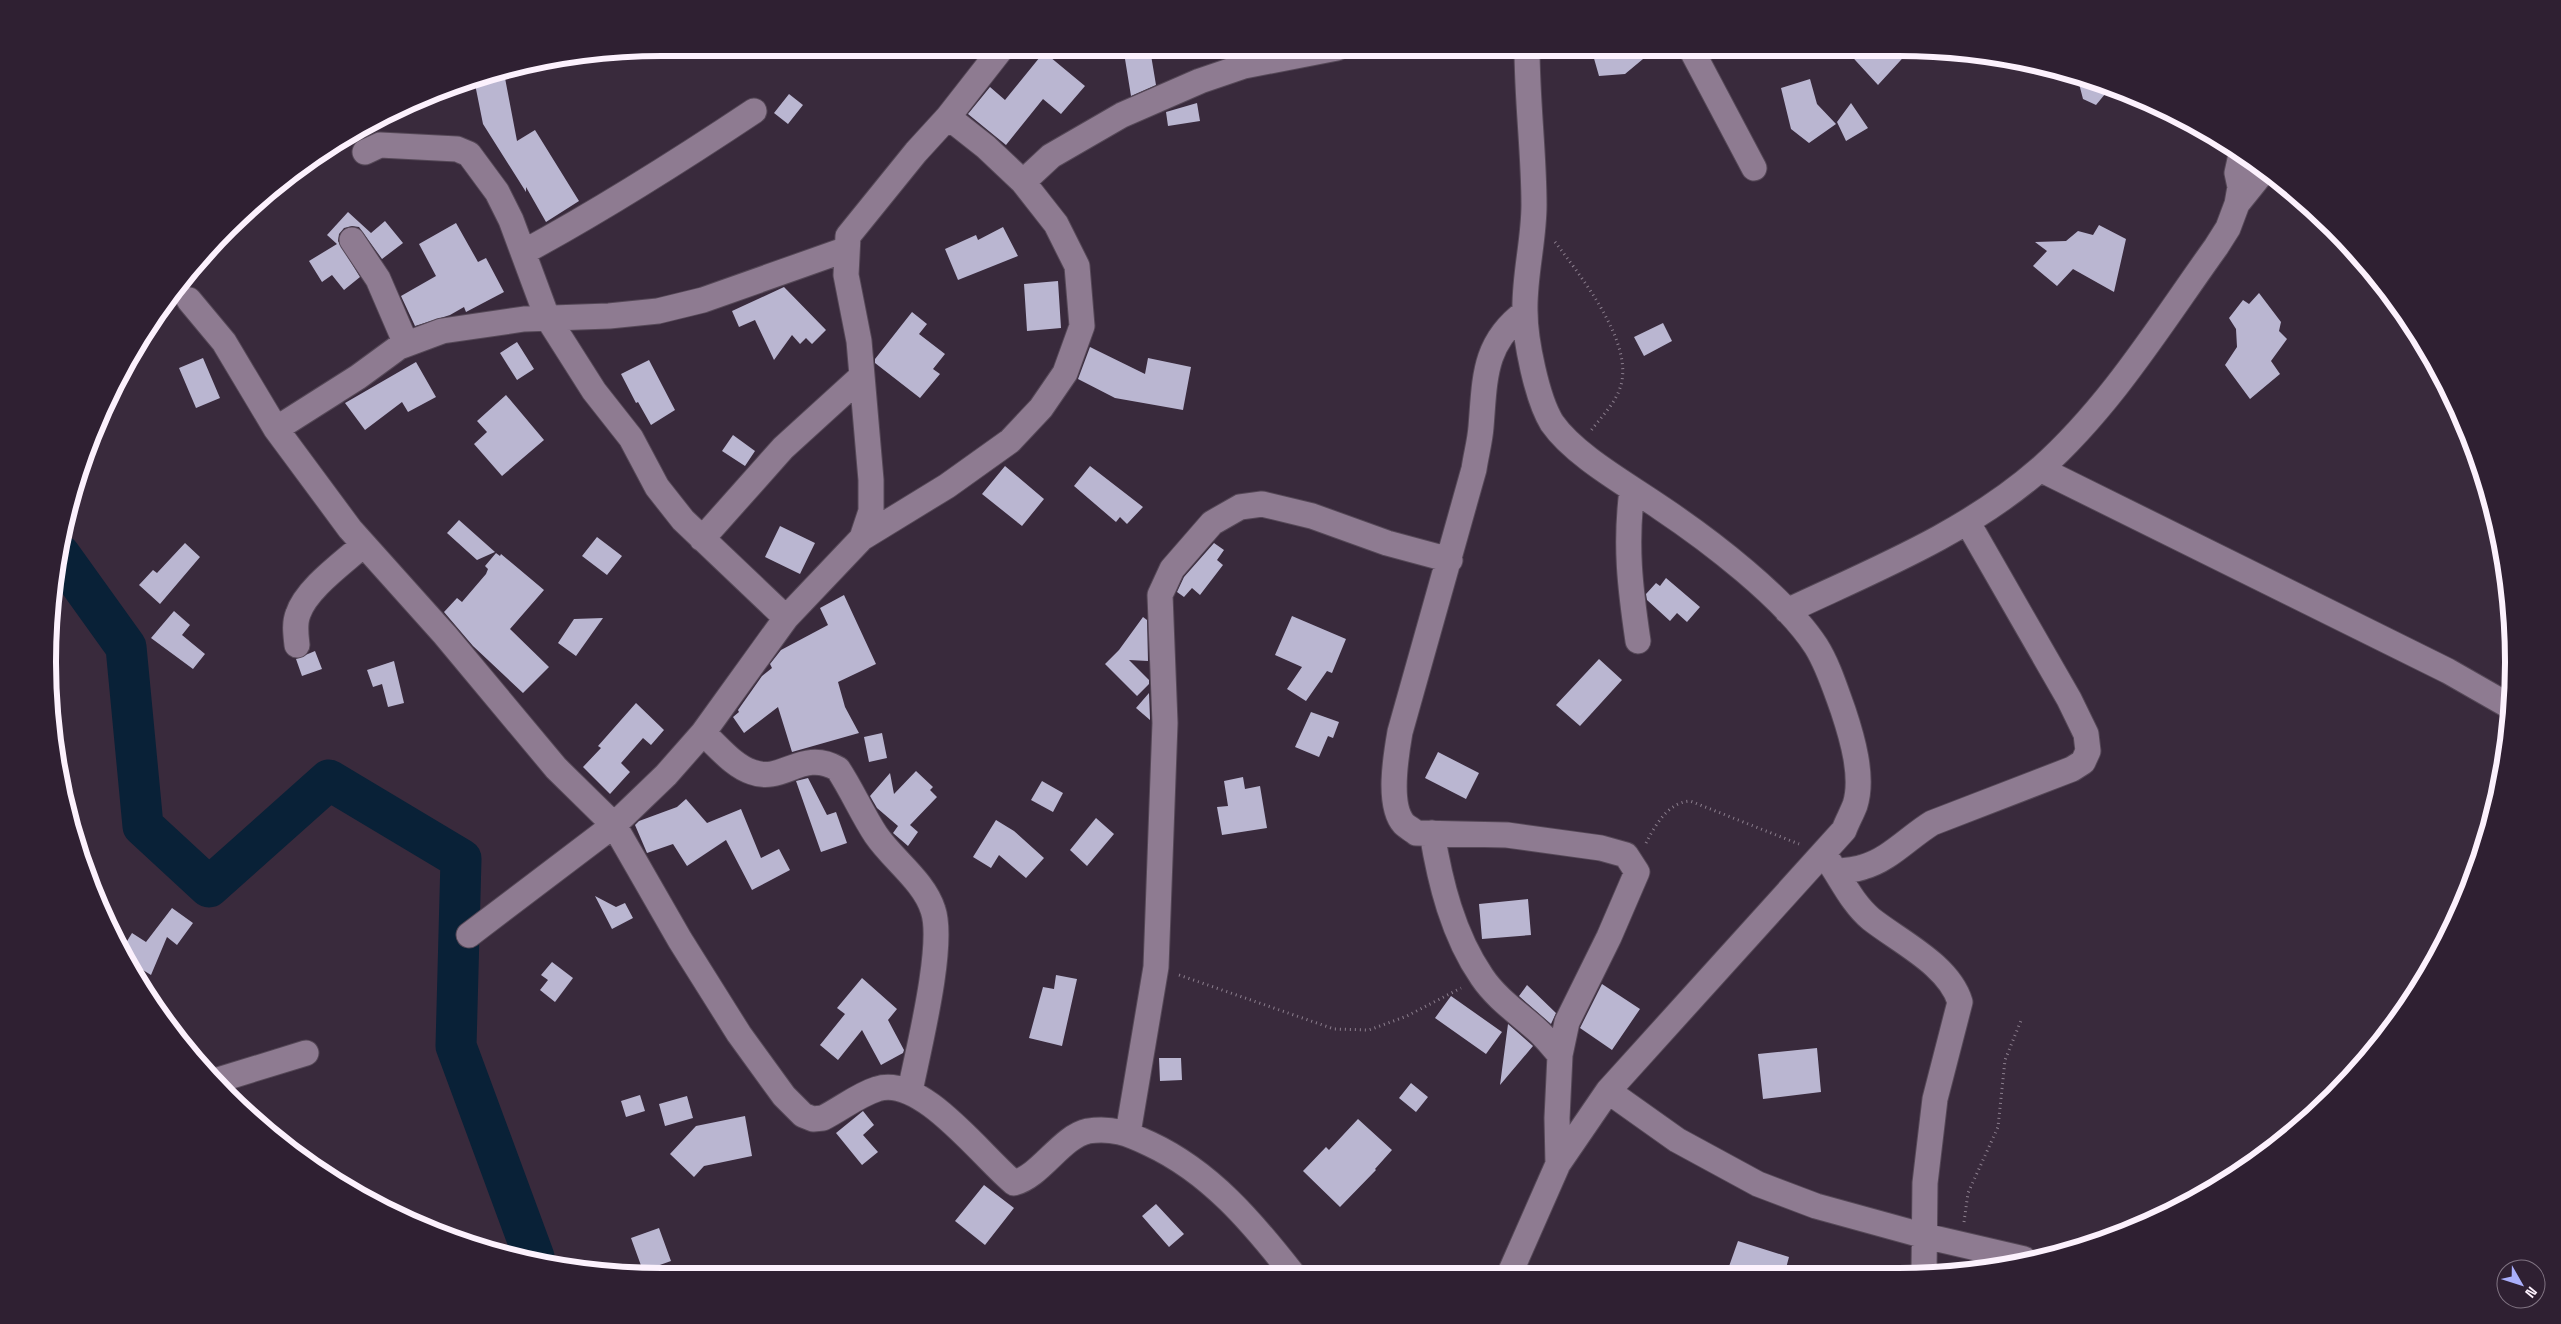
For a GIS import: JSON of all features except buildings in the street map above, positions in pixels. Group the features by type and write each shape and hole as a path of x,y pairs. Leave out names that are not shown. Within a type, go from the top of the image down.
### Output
{"street":[{"path":"862,538 871,511 859,341 846,275 848,236 916,152 948,117 996,56"},
{"path":"1023,182 1051,156 1106,124 1200,81 1244,66 1296,56"},
{"path":"1512,1268 1558,1164 1608,1091 1830,863 1855,804 1858,788 1856,762 1847,721 1829,672 1816,645 1787,611 1742,569 1661,507 1632,490 1578,448 1553,423 1542,400 1534,371 1525,312 1534,214 1526,56"},
{"path":"1695,56 1754,168"},
{"path":"524,252 656,176 754,111"},
{"path":"469,935 614,825 666,776 704,733 786,618 862,538 947,486 1010,441 1041,408 1065,373 1082,326 1077,266 1056,224 1023,182 986,147 948,117"},
{"path":"365,152 380,145 457,149 469,154 497,192 524,252 547,317 594,391 631,438 657,487 683,520 786,618"},
{"path":"1787,611 1968,522 2040,469 2099,407 2216,247 2228,228 2237,204 2240,188 2237,173 2240,161"},
{"path":"2237,204 2261,176"},
{"path":"352,240 378,279 406,344"},
{"path":"276,429 406,344 442,331 547,317 609,316 658,312 703,300 847,249"},
{"path":"189,300 224,342 276,429 363,545 445,634 556,768 614,825 680,940 739,1034 784,1096 803,1115 813,1119 823,1118 878,1088 895,1087 910,1091 946,1116 979,1151 1014,1183 1026,1180 1046,1159 1086,1132 1116,1129 1177,1156 1217,1187 1259,1231 1288,1268"},
{"path":"1525,312 1508,325 1490,355 1484,383 1481,430 1474,469 1450,560 1400,732 1395,762 1395,803 1403,824 1416,833 1544,838 1601,848 1626,855 1635,866 1637,872 1609,937 1567,1022 1560,1054 1557,1118 1558,1164"},
{"path":"702,539 783,448 862,376"},
{"path":"2040,469 2448,671 2503,702"},
{"path":"1632,490 1628,523 1627,562 1638,642"},
{"path":"1128,1133 1156,967 1165,723 1160,595 1172,569 1212,523 1240,507 1262,504 1312,516 1387,543 1450,560"},
{"path":"1830,863 1863,868 1880,860 1912,835 1932,823 2072,769 2083,762 2088,751 2086,734 2069,699 1968,522"},
{"path":"297,646 297,615 305,601 363,545"},
{"path":"704,733 730,758 751,772 771,773 813,761 829,764 838,769 876,835 924,892 934,911 936,932 932,975 910,1091"},
{"path":"1432,833 1444,893 1464,943 1482,977 1507,1005 1538,1031 1560,1054"},
{"path":"1830,863 1854,901 1871,918 1947,977 1955,987 1960,1002 1936,1099 1925,1183 1924,1267"},
{"path":"223,1078 306,1053"},
{"path":"1608,1091 1677,1140 1758,1184 1816,1206 1924,1236 2013,1257"}],"path":[{"path":"1534,214 1586,284 1611,328 1622,359 1622,378 1616,396 1578,448"},
{"path":"1635,866 1649,838 1664,815 1673,806 1684,801 1698,803 1830,863"},
{"path":"1156,967 1334,1029 1369,1030 1407,1016 1482,977"},
{"path":"1962,1245 1968,1193 1998,1127 2005,1060 2022,1018"}],"waterway":[{"path":"65,562 126,647 143,826 209,887 329,780 461,859 456,1046 533,1253"}]}
